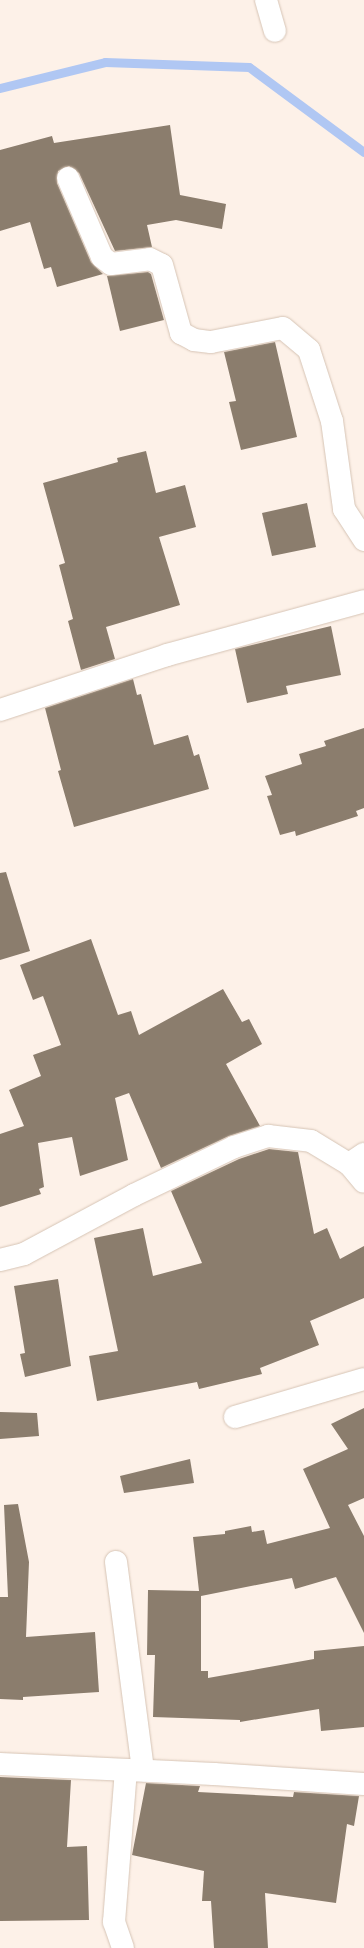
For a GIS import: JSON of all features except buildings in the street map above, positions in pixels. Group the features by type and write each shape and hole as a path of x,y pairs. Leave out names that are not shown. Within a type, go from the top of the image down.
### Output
{"street":[{"path":"266,0 275,31"},
{"path":"68,178 102,257 111,264 150,259 162,265 181,333 194,340 211,342 283,328 310,350 332,421 344,509 364,540"},
{"path":"0,710 167,655 364,601"},
{"path":"0,1260 24,1254 134,1195 234,1147 268,1136 311,1140 356,1159 364,1182"},
{"path":"235,1417 364,1380"},
{"path":"116,1562 135,1770 114,1922 123,1948"},
{"path":"0,1764 135,1770 364,1784"}],"waterway":[{"path":"0,88 105,62 249,67 364,152"}]}
